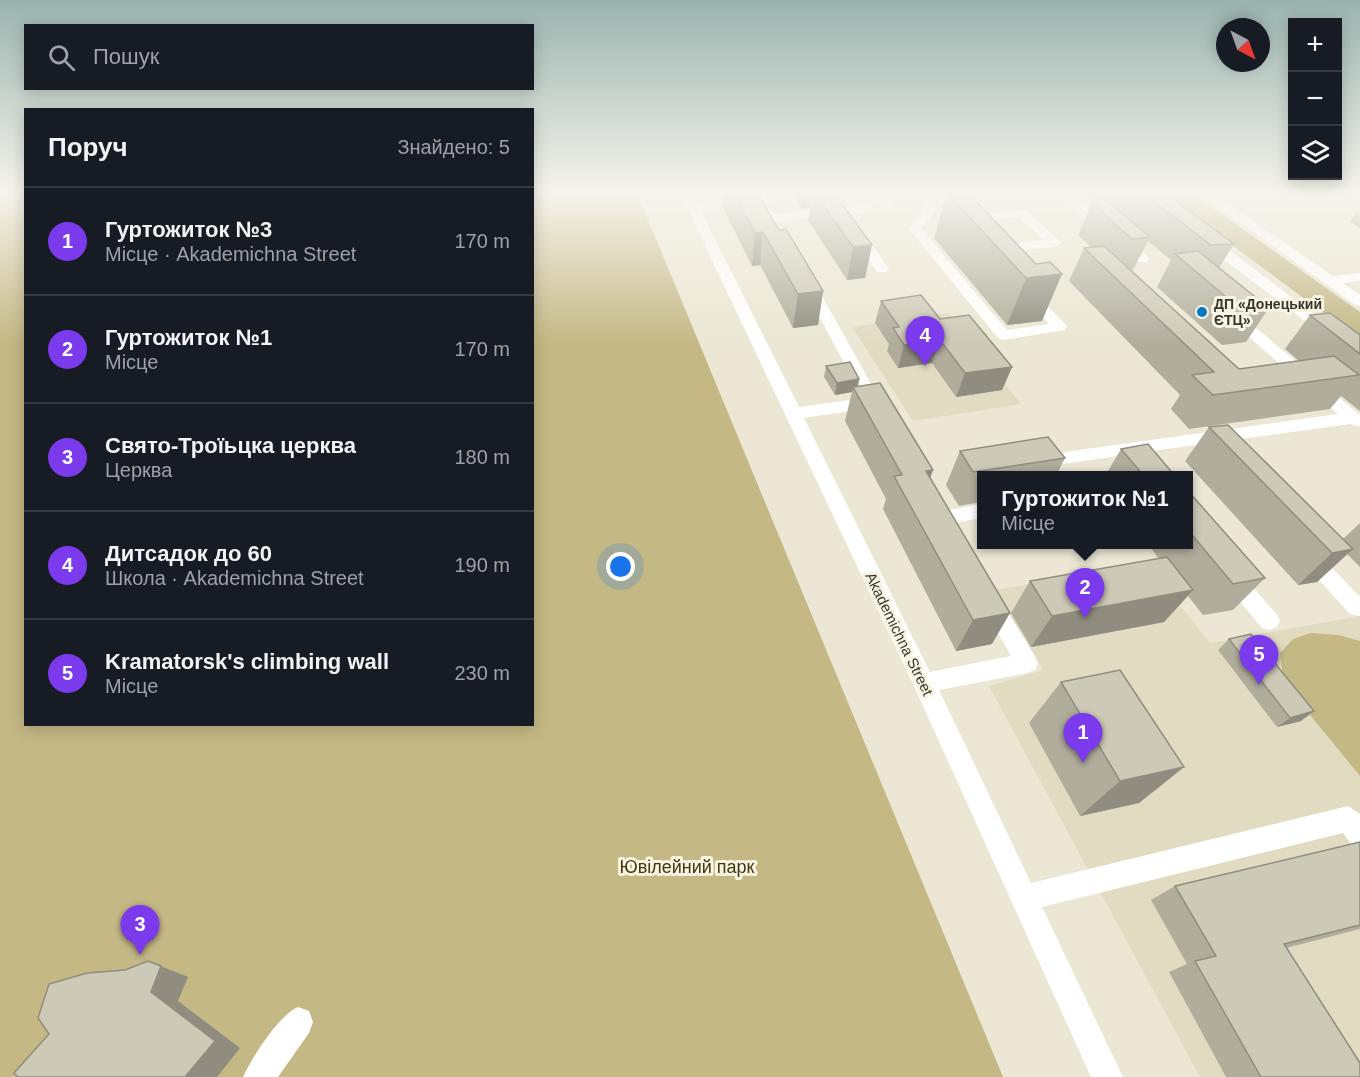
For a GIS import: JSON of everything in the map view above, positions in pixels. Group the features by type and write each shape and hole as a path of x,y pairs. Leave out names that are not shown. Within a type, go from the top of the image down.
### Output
{"street":[{"name":"Akademichna Street","path":"710,243 924,683 1107,1077"},
{"path":"864,243 882,269"},
{"path":"927,243 1003,335 1060,327 1019,285"},
{"path":"996,259 988,251 1053,243"},
{"path":"1123,243 1142,259"},
{"path":"1211,243 1360,356"},
{"path":"1276,243 1360,302"},
{"path":"801,271 884,421"},
{"path":"1330,281 1360,278"},
{"path":"1221,305 1356,421"},
{"path":"1280,377 1302,374"},
{"path":"792,414 873,402"},
{"path":"1050,471 1043,461 1198,439 1356,421"},
{"path":"1198,439 1230,473"},
{"path":"1125,449 1140,467"},
{"path":"959,548 938,513 977,511"},
{"path":"1293,540 1357,608"},
{"path":"1218,560 1269,621"},
{"path":"924,683 1027,663 982,589"},
{"path":"1024,898 1348,819 1360,835"},
{"path":"259,1077 298,1022"}],"shaded area":[{"path":"949,313 1021,404 913,421 852,327"},
{"path":"1147,564 1210,643 1360,616 1360,1077 1200,1077 989,686 1043,670 995,590"}],"green space":[{"name":"Ювілейний парк","path":"0,243 24,243 24,726 534,726 534,243 658,243 1003,1077 0,1077"},
{"path":"1230,243 1263,243 1360,312 1360,340"},
{"path":"1311,633 1338,635 1360,641 1360,776 1284,683 1280,653 1293,639"}],"building":[{"path":"769,243 795,243 823,291 798,294"},
{"path":"850,243 872,245 853,247"},
{"path":"994,243 1016,243 1036,264 1050,262 1062,274 1026,278"},
{"path":"1209,243 1234,244 1211,245"},
{"path":"1104,246 1239,369 1334,356 1359,375 1213,395 1192,375 1214,372 1084,248"},
{"path":"1198,251 1269,308 1244,312 1175,254"},
{"path":"921,295 940,319 969,315 1012,367 965,373 940,340 904,345 893,328 899,327 881,301"},
{"path":"1330,313 1360,335 1360,354 1310,315"},
{"path":"850,362 859,379 837,383 826,366"},
{"path":"880,383 933,470 926,471 1010,613 973,620 894,476 902,475 853,387"},
{"path":"1228,425 1353,549 1332,553 1209,427"},
{"path":"1048,437 1065,458 973,472 960,451"},
{"path":"1148,444 1171,471 1140,471 1121,449"},
{"path":"1193,497 1265,578 1233,584 1193,536"},
{"path":"1167,557 1193,590 1052,616 1030,581"},
{"path":"1251,634 1314,711 1290,718 1229,639"},
{"path":"1120,670 1184,767 1120,781 1061,682"},
{"path":"1360,842 1360,925 1284,944 1360,1063 1360,1077 1261,1077 1195,961 1216,956 1175,886"},
{"path":"148,961 161,966 151,992 215,1041 185,1077 18,1077 14,1073 49,1034 38,1018 49,984 87,973 125,970"}],"place":[{"name":"ДП «Донецький ЄТЦ»","path":"1202,312"},
{"name":"Дитсадок до 60","path":"925,366"},
{"name":"Гуртожиток №1","path":"1085,618"},
{"name":"Kramatorsk's climbing wall","path":"1259,685"},
{"name":"Гуртожиток №3","path":"1083,763"},
{"name":"Свято-Троїьцка церква","path":"140,955"}]}
